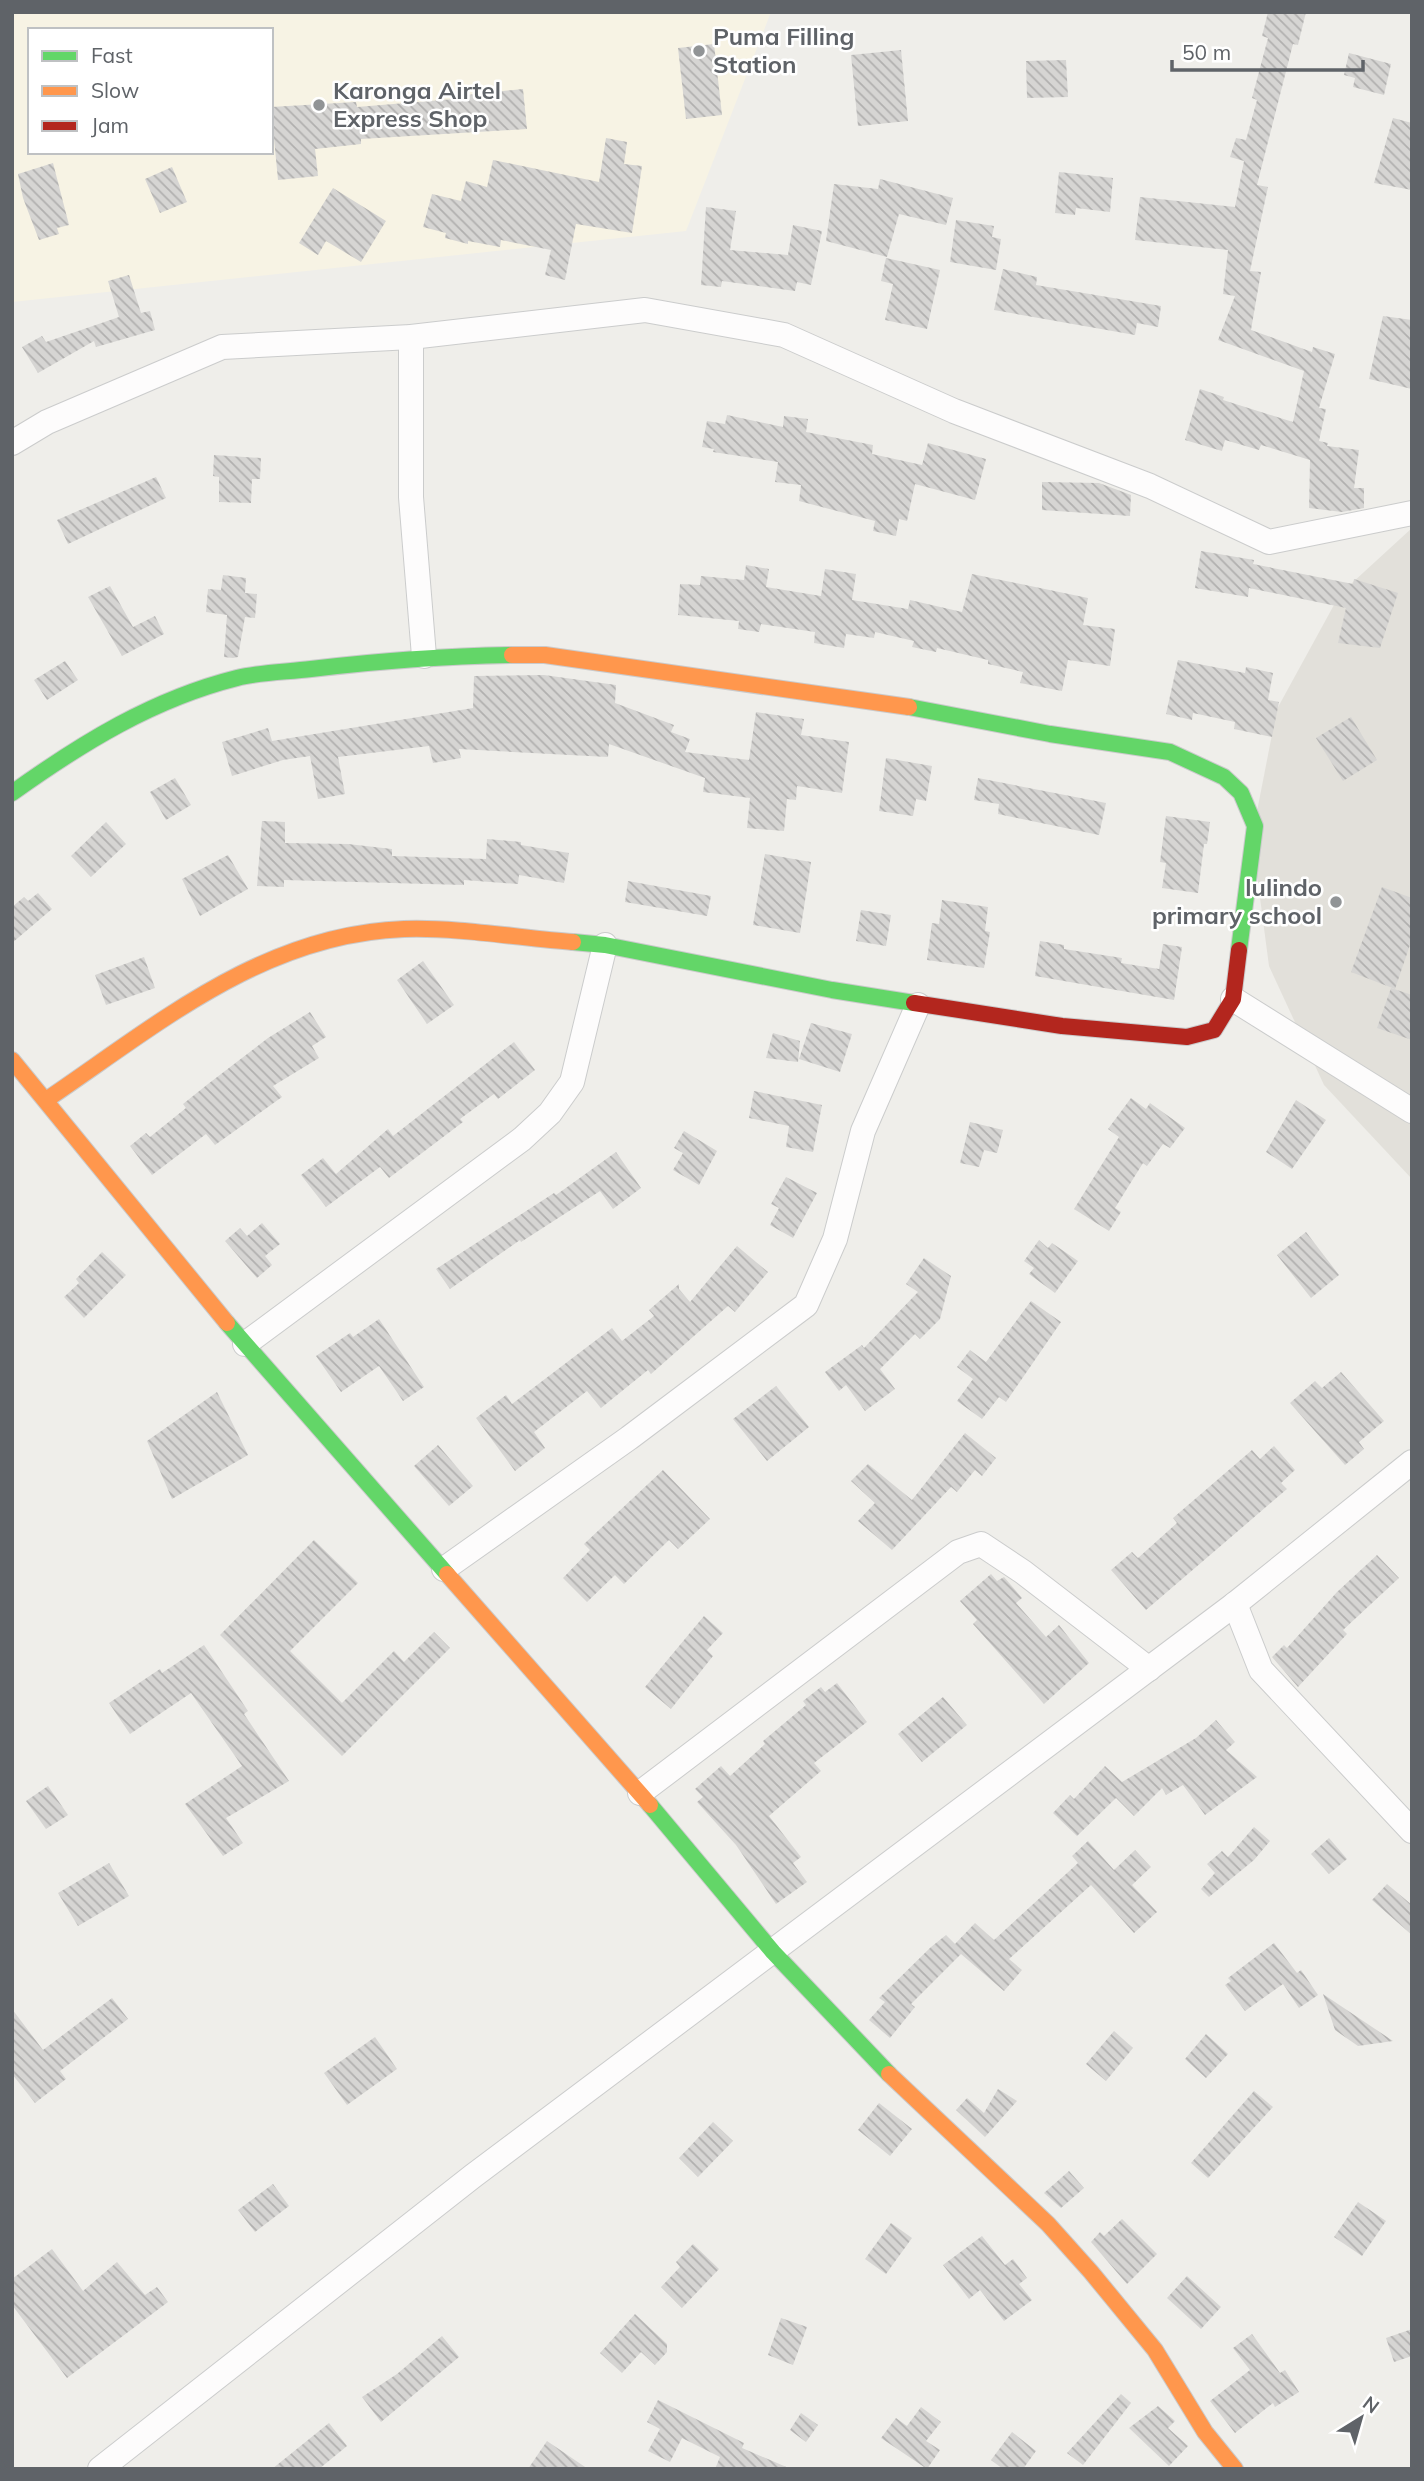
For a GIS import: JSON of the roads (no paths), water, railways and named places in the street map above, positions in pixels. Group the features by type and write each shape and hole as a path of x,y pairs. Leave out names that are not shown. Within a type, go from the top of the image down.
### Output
{"street":[{"path":"12,443 47,422 222,346 411,337 645,310 784,335 954,411 1150,486 1269,542 1412,513"},
{"path":"411,337 411,497 424,656"},
{"path":"12,793 68,753 109,729 164,702 239,677 424,656 545,655 873,700 1050,734 1170,752 1224,777 1241,793 1255,826 1233,999 1213,1030 1187,1037 1062,1026 918,1005 605,945 405,929 340,936 294,950 227,978 46,1100"},
{"path":"245,1344 522,1139 550,1113 572,1082 605,945"},
{"path":"1233,999 1412,1111"},
{"path":"444,1569 629,1438 806,1304 835,1239 863,1131 918,1005"},
{"path":"12,1060 245,1344 640,1793 773,1952 859,2046 1048,2224 1074,2253 1156,2350 1205,2432 1235,2469"},
{"path":"100,2469 473,2176 1235,1604 1412,1462"},
{"path":"640,1793 958,1552 981,1544 1023,1572 1149,1669"},
{"path":"1235,1604 1261,1670 1412,1831"}],"place":[{"name":"Puma Filling Station","path":"699,51"},
{"name":"Karonga Airtel Express Shop","path":"319,105"},
{"name":"lulindo primary school","path":"1336,902"}]}
